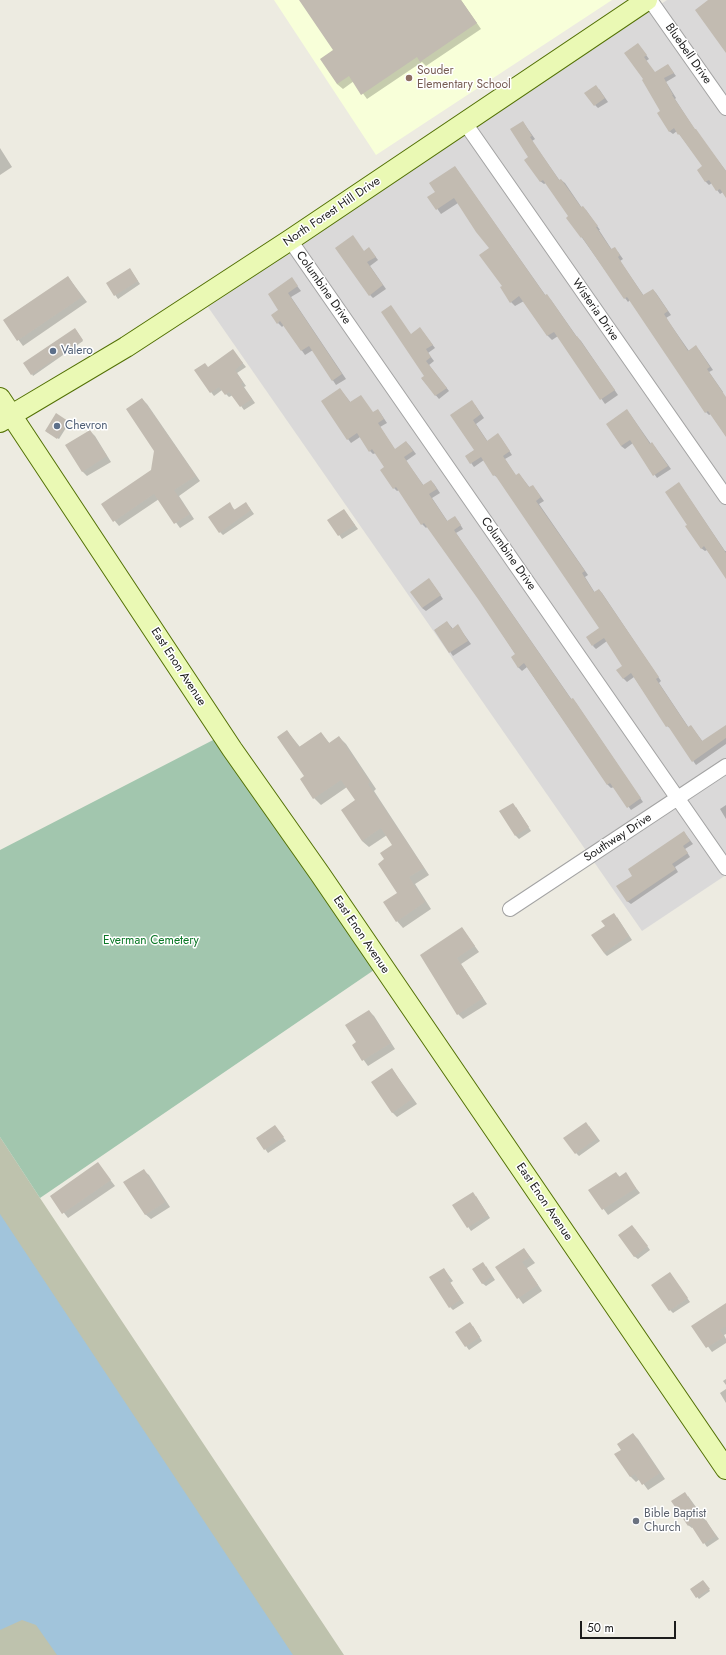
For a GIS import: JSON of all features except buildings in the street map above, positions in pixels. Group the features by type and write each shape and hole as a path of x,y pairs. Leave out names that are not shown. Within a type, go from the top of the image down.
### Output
{"street":[{"name":"North Forest Hill Drive","path":"6,418 126,347 290,240 647,0"},
{"name":"Bluebell Drive","path":"650,0 726,108"},
{"name":"Wisteria Drive","path":"465,122 726,497"},
{"name":"Columbine Drive","path":"290,240 726,868"},
{"name":"East Enon Avenue","path":"0,398 6,418 320,874 726,1469"},
{"name":"Southway Drive","path":"510,909 726,766"}],"shaded area":[{"name":"Souder Elementary School","path":"274,0 612,0 376,155"},
{"path":"667,0 726,0 726,875 642,931 208,307"},
{"path":"0,1137 40,1198 344,1655 0,1655"}],"green space":[{"name":"Everman Cemetery","path":"217,738 374,970 40,1198 0,1137 0,850"}],"water":[{"path":"0,1214 293,1655 57,1655 36,1625 22,1620 0,1630"}],"place":[{"name":"Souder Elementary School","path":"409,78"},
{"name":"Valero","path":"53,351"},
{"name":"Chevron","path":"57,426"},
{"name":"Bible Baptist Church","path":"636,1521"}]}
